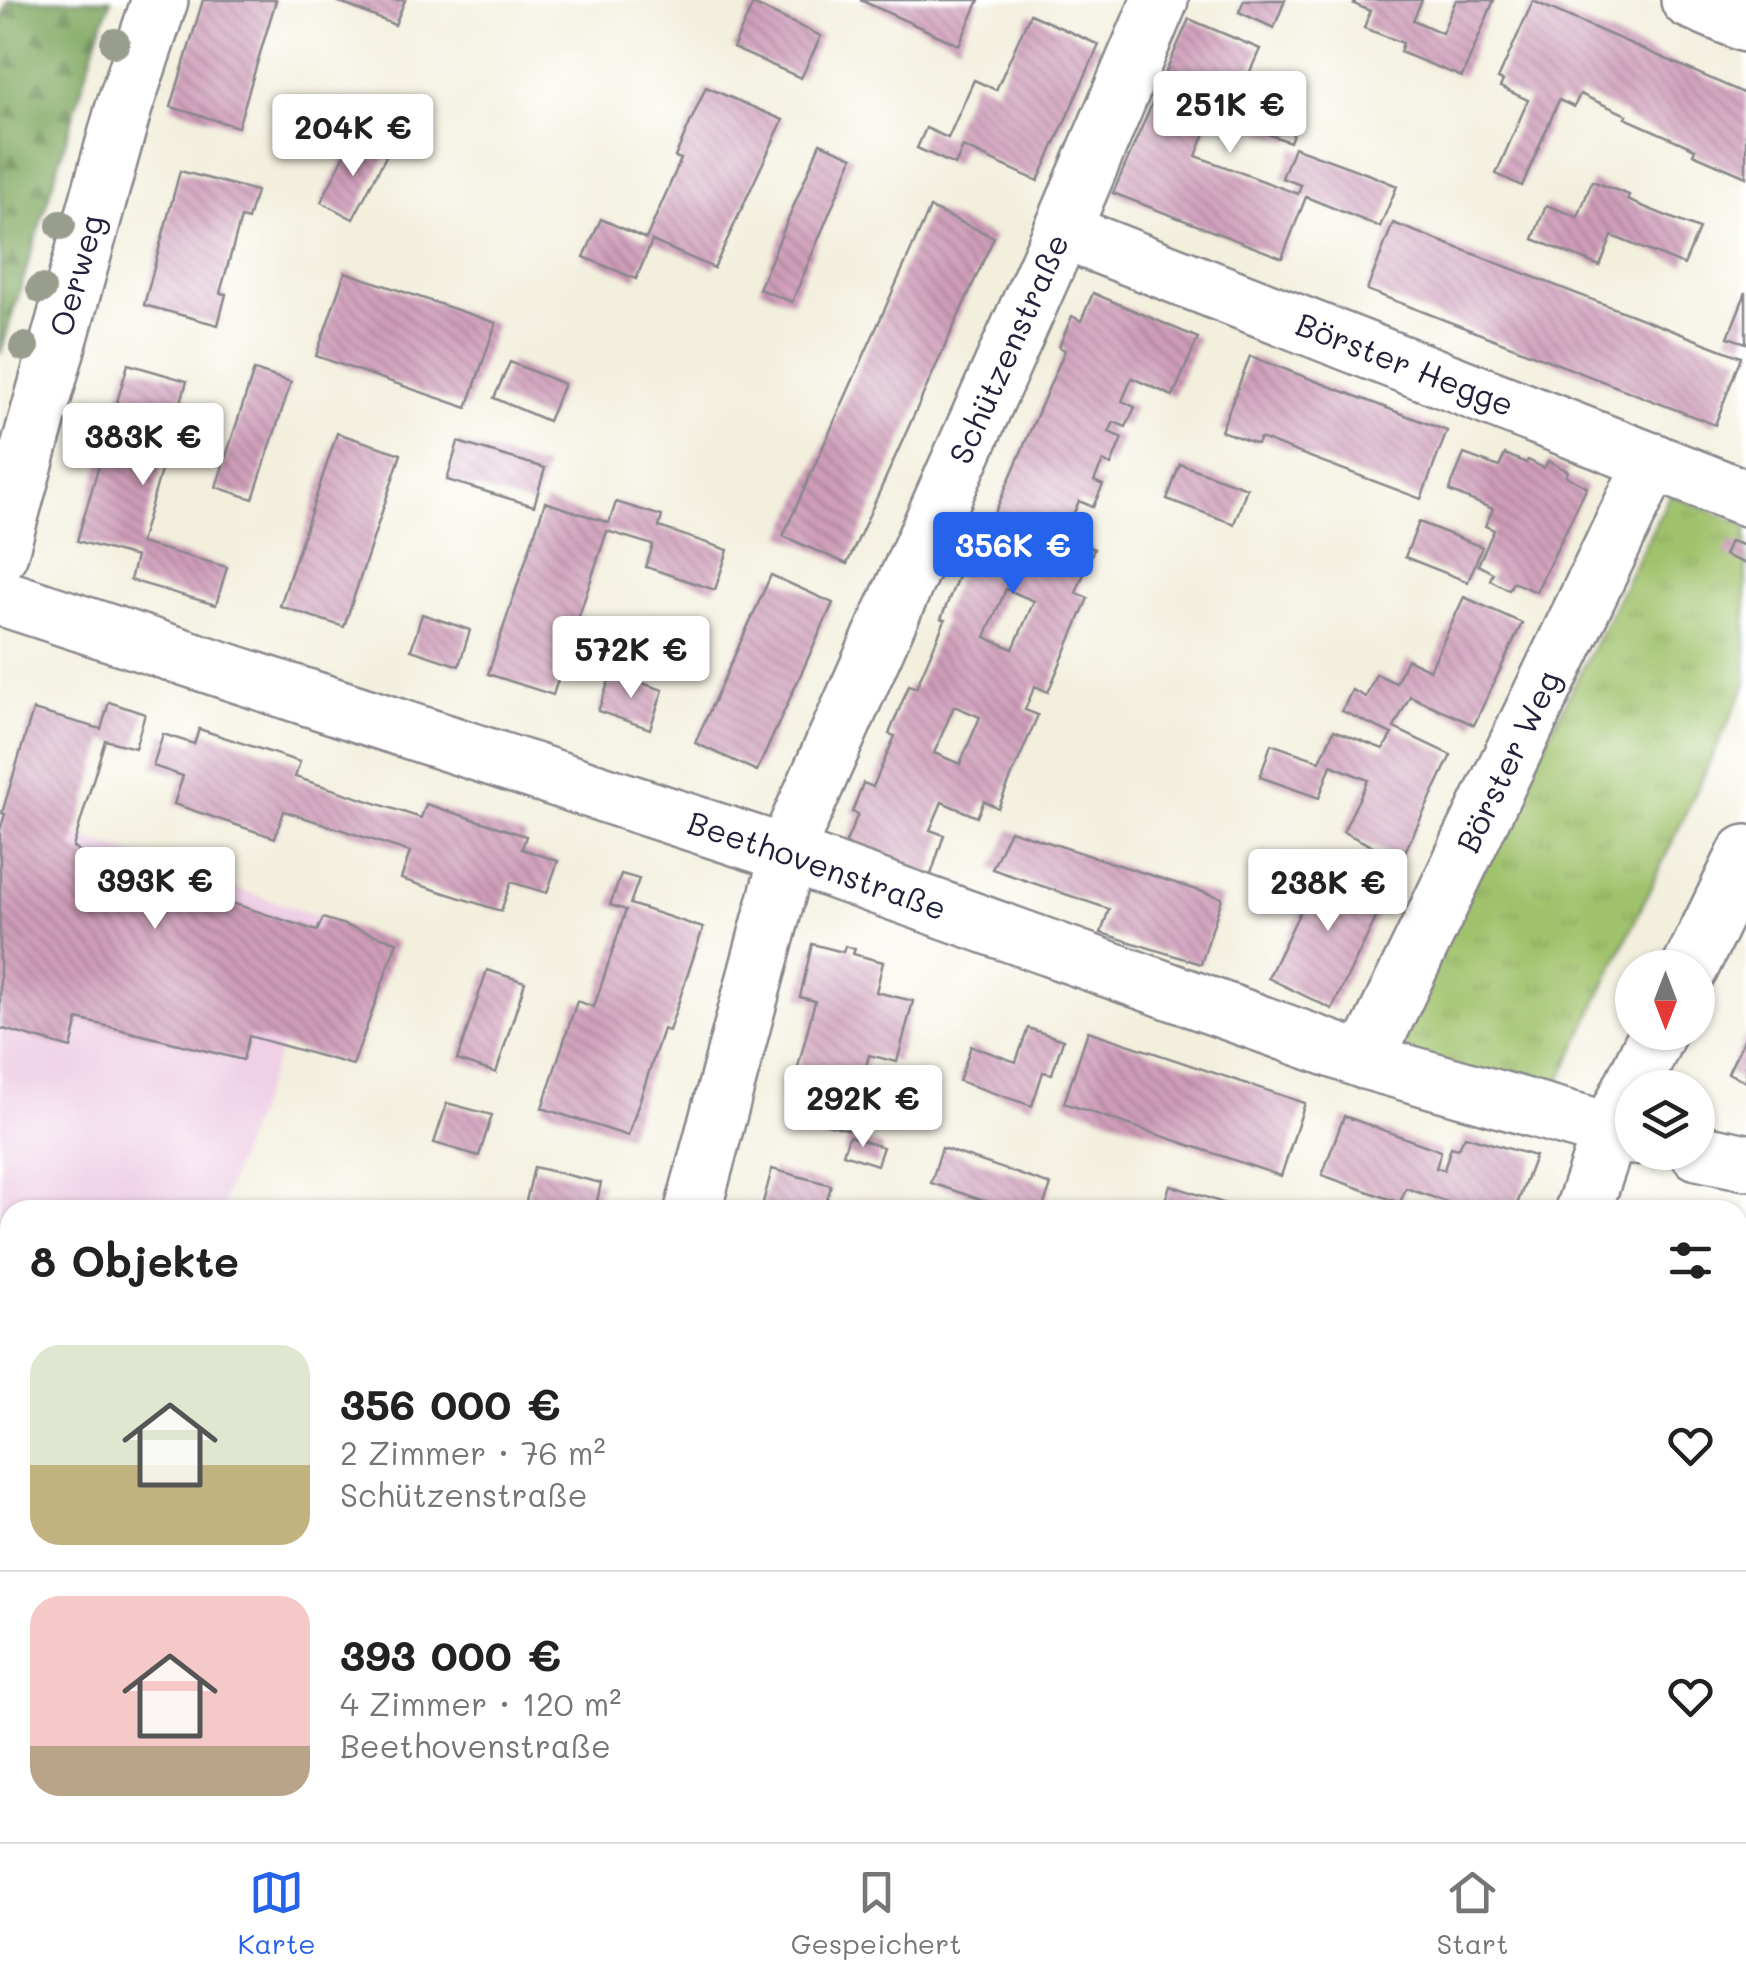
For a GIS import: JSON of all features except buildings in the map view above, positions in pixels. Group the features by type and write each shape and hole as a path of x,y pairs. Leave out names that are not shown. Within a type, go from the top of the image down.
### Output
{"street":[{"name":"Oerweg","path":"0,554 124,107 160,0"},
{"name":"Schützenstraße","path":"695,1200 788,854 802,815 1062,232 1160,0"},
{"path":"1689,0 1746,24"},
{"name":"Börster Hegge","path":"1062,232 1746,498"},
{"name":"Börster Weg","path":"1365,1061 1653,460"},
{"name":"Beethovenstraße","path":"0,597 788,854 1365,1061 1615,1133"},
{"path":"1699,950 1746,852"},
{"path":"1588,1200 1615,1147"},
{"path":"1715,1156 1746,1162"}],"shaded area":[{"path":"0,812 323,918 225,1200 0,1200"}],"green space":[{"path":"8,0 111,0 0,355 0,28"},
{"path":"1670,495 1746,525 1746,685 1621,950 1615,950 1615,963 1552,1097 1389,1050"}]}
